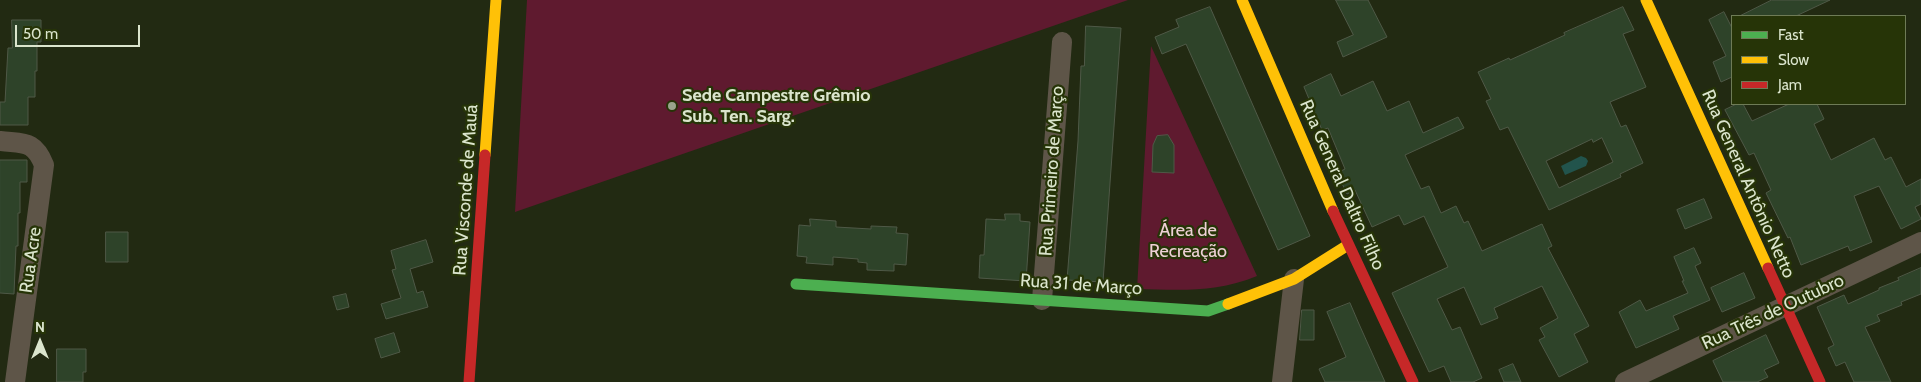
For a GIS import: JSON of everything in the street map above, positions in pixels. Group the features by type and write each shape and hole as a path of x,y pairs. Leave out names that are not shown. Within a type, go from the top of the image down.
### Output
{"street":[{"name":"Rua Visconde de Mauá","path":"469,382 496,0"},
{"name":"Rua General Daltro Filho","path":"1242,0 1348,245 1413,382"},
{"name":"Rua General Antônio Netto","path":"1646,0 1820,382"},
{"name":"Rua Primeiro de Março","path":"1042,300 1062,42"},
{"name":"Rua Acre","path":"0,141 29,144 39,152 44,165 10,380"},
{"name":"Rua Três de Outubro","path":"1625,382 1921,242"},
{"name":"Rua 31 de Março","path":"796,284 1208,311 1294,279 1348,245"},
{"path":"1282,382 1294,279"}],"green space":[{"name":"Sede Campestre Grêmio Sub. Ten. Sarg.","path":"527,0 1128,0 515,212"},
{"name":"Área de Recreação","path":"1151,46 1257,276 1212,288 1183,290 1137,289"}],"water":[{"path":"1581,156 1588,161 1586,166 1565,175 1561,166"}],"building":[{"path":"1336,0 1368,0 1387,37 1343,57 1337,42 1353,35"},
{"path":"1772,0 1830,0 1798,15 1742,15"},
{"path":"1210,7 1310,236 1278,250 1186,44 1162,54 1155,37 1179,27 1176,20"},
{"path":"1623,7 1634,30 1623,34 1646,87 1610,102 1621,127 1626,125 1643,163 1620,174 1621,177 1549,210 1508,127 1500,130 1486,101 1491,99 1478,72 1509,58 1510,60 1565,35 1564,33","holes":["1602,138 1613,162 1559,188 1546,161 1592,139 1593,142"]},
{"path":"1724,12 1731,26 1731,77 1721,82 1713,62 1726,56 1709,20"},
{"path":"12,20 41,20 41,42 37,42 35,97 28,97 28,125 0,125 0,102 5,102 8,48 12,48"},
{"path":"1086,26 1121,28 1103,282 1067,280 1078,141 1081,66 1084,66"},
{"path":"1331,74 1341,96 1373,81 1387,111 1409,101 1423,133 1458,117 1464,128 1405,155 1421,189 1429,186 1441,213 1456,206 1464,223 1468,221 1482,251 1542,224 1552,246 1548,248 1589,326 1574,334 1588,362 1559,377 1539,340 1545,337 1540,328 1558,318 1542,286 1494,308 1498,318 1481,325 1464,287 1437,299 1452,330 1460,327 1482,378 1473,382 1451,382 1444,366 1429,372 1392,293 1448,267 1424,216 1404,225 1399,215 1372,227 1355,190 1347,194 1337,173 1345,169 1328,128 1322,130 1304,87"},
{"path":"1735,105 1744,105 1752,121 1787,105 1817,105 1824,119 1814,124 1831,160 1874,138 1885,160 1891,157 1906,187 1921,179 1921,204 1915,207 1921,219 1901,229 1879,186 1854,196 1872,242 1850,251 1848,246 1801,265 1790,237 1788,238 1766,193 1771,190 1754,153 1749,155 1725,110"},
{"path":"1168,135 1174,145 1174,173 1152,172 1153,145 1157,136"},
{"path":"0,160 27,160 27,182 20,182 20,213 18,213 18,246 16,246 14,294 0,293"},
{"path":"1704,199 1712,218 1685,229 1677,210"},
{"path":"1005,214 1020,214 1020,221 1030,222 1026,281 979,278 980,255 984,255 986,219 1005,220"},
{"path":"810,219 836,221 836,227 871,229 871,226 897,227 896,233 908,234 906,265 894,264 894,271 867,270 867,263 858,262 858,259 833,257 833,265 806,263 807,257 797,256 799,225 810,226"},
{"path":"106,232 128,232 128,262 106,262"},
{"path":"426,240 433,262 410,269 417,293 423,291 428,307 386,319 381,304 401,298 392,270 396,269 391,251"},
{"path":"1694,248 1701,263 1695,266 1710,300 1673,316 1679,329 1636,348 1619,312 1640,300 1646,311 1688,293 1674,257"},
{"path":"1921,268 1921,294 1901,302 1902,305 1877,315 1880,321 1865,327 1891,382 1854,382 1845,362 1836,366 1828,348 1834,345 1817,307 1844,295 1848,304"},
{"path":"1744,273 1755,298 1722,312 1711,288"},
{"path":"346,294 349,307 337,310 333,297"},
{"path":"1350,303 1385,382 1325,382 1319,369 1346,357 1327,312"},
{"path":"1302,310 1314,310 1314,340 1300,340"},
{"path":"394,333 400,352 381,358 375,339"},
{"path":"1766,335 1779,363 1764,370 1768,377 1757,382 1723,382 1713,361"},
{"path":"57,349 86,349 86,372 83,372 83,382 57,382"},
{"path":"1513,364 1521,382 1504,382 1499,370"}],"traffic: fast":[{"path":"796,284 1208,311 1228,304"}],"traffic: slow":[{"path":"485,155 496,0"},
{"path":"1242,0 1333,211"},
{"path":"1646,0 1768,268"},
{"path":"1228,304 1294,279 1348,245"}],"traffic: jam":[{"path":"469,382 485,155"},
{"path":"1333,211 1413,382"},
{"path":"1768,268 1820,382"}],"place":[{"name":"Sede Campestre Grêmio Sub. Ten. Sarg.","path":"672,106"}]}
